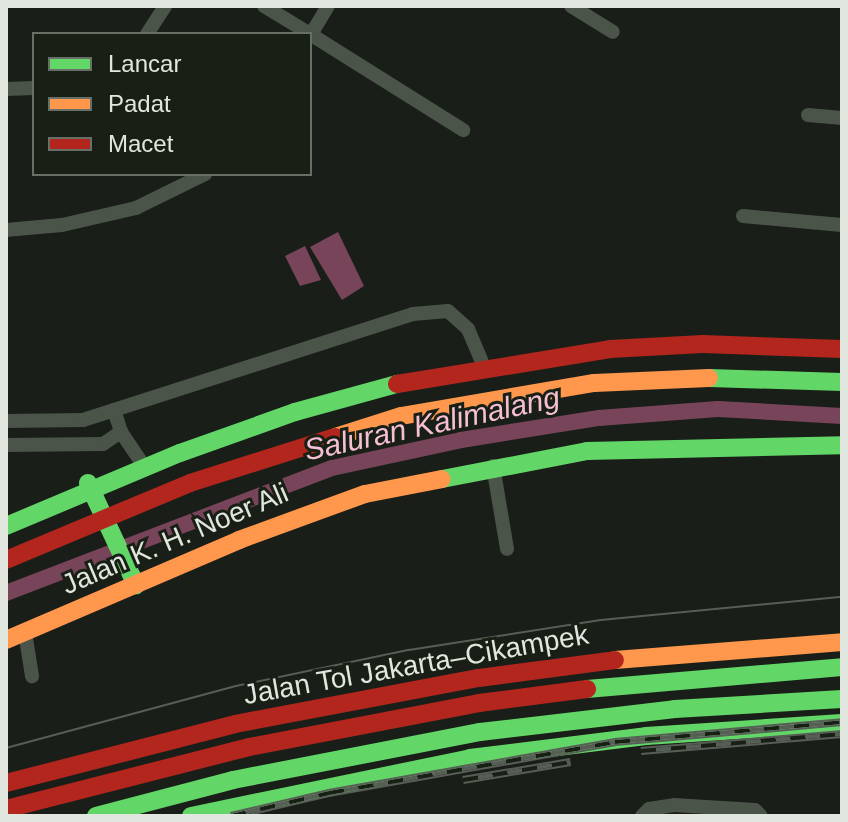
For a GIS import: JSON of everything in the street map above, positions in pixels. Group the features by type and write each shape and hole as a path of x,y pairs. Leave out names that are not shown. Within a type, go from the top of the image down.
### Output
{"main road":[{"path":"6,517 141,462 340,391 481,360 700,340 842,346"},
{"path":"6,526 180,453 295,412 411,380 610,349 703,344 842,346"},
{"path":"6,560 190,483 401,416 594,383 691,377 842,382"},
{"name":"Jalan K. H. Noer Ali","path":"6,640 133,579 327,506 493,466 587,451 842,445"},
{"path":"88,483 111,538 133,579"},
{"name":"Jalan Tol Jakarta–Cikampek","path":"6,783 235,724 479,678 615,660 842,642"},
{"path":"6,809 249,747 447,708 601,687 842,667"},
{"path":"96,816 233,780 480,732 675,709 842,699"},
{"path":"191,816 470,758 646,736 842,723"}],"street":[{"path":"148,32 165,6"},
{"path":"264,6 305,32"},
{"path":"312,32 328,6"},
{"path":"571,6 613,32"},
{"path":"312,36 463,130"},
{"path":"6,89 32,88"},
{"path":"808,115 842,118"},
{"path":"6,230 62,225 136,208 201,176"},
{"path":"743,216 842,225"},
{"path":"6,421 83,420 413,314 448,311 468,329 481,360"},
{"path":"114,410 121,432 141,462"},
{"path":"6,445 103,444 121,432"},
{"path":"493,466 507,549"},
{"path":"25,632 32,676"},
{"path":"642,816 649,809 674,805 755,810 761,816"}],"shaded area":[{"path":"338,232 364,286 342,300 310,247"},
{"path":"305,246 321,280 300,286 285,256"}],"waterway":[{"name":"Saluran Kalimalang","path":"6,593 332,468 461,440 599,418 718,409 842,416"}],"tram line":[{"path":"6,748 236,686 409,650 601,620 842,597"}],"railway":[{"path":"231,816 329,793 615,742 842,722"},
{"path":"641,751 842,734"},
{"path":"463,780 570,762"}],"traffic: fast":[{"path":"709,378 842,382"},
{"path":"6,526 180,453 295,412 397,384"},
{"path":"442,479 587,451 842,445"},
{"path":"88,483 136,585"},
{"path":"587,689 842,667"},
{"path":"96,816 233,780 480,732 675,709 842,699"},
{"path":"191,816 470,758 646,736 842,723"}],"traffic: slow":[{"path":"335,437 401,416 594,383 709,378"},
{"path":"6,640 239,540 365,494 442,479"},
{"path":"615,660 842,642"}],"traffic: jam":[{"path":"397,384 610,349 703,344 842,349"},
{"path":"6,560 190,483 335,437"},
{"path":"6,783 235,724 479,678 615,660"},
{"path":"6,809 249,747 479,703 587,689"}]}
